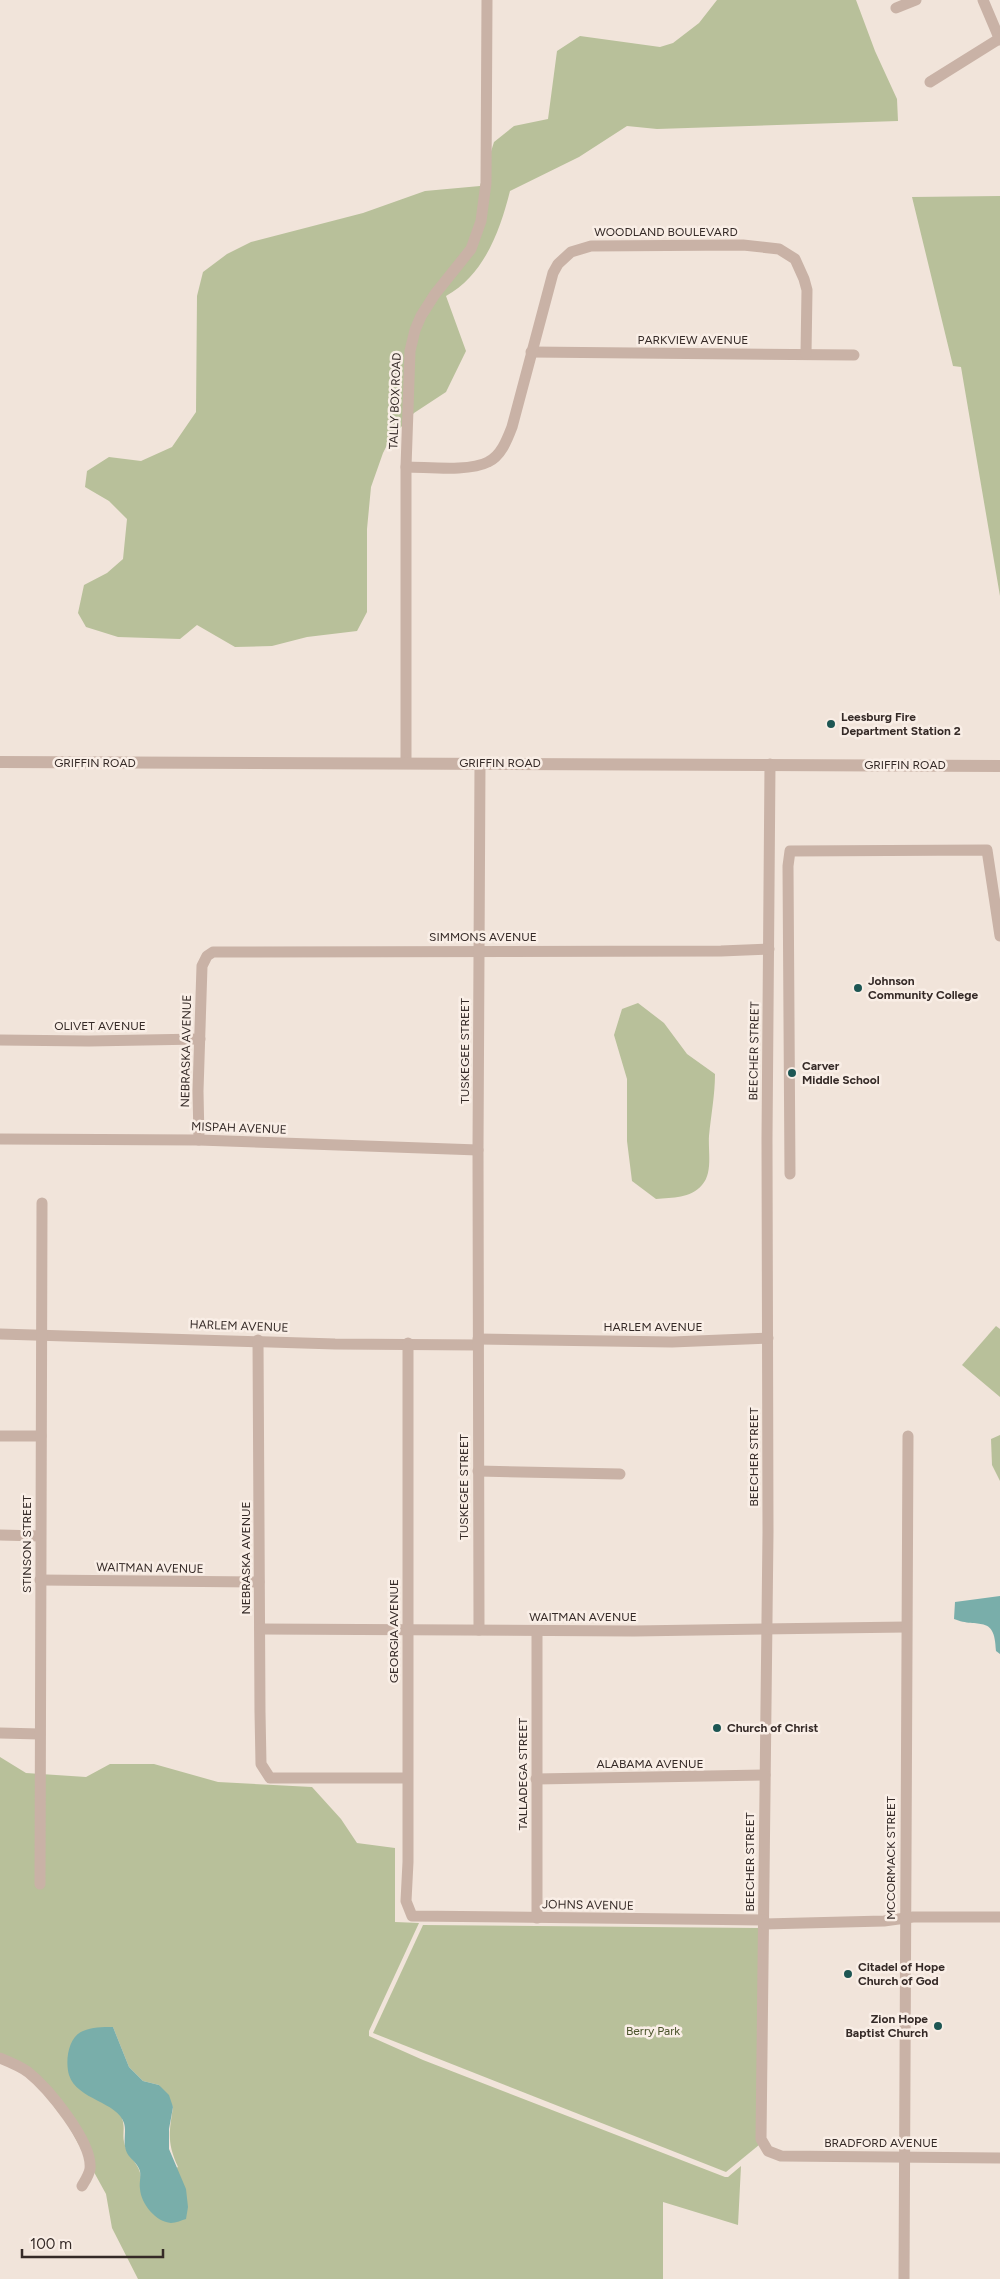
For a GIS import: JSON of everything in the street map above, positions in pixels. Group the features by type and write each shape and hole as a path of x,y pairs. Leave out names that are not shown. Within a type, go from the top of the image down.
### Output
{"street":[{"name":"TALLY BOX ROAD","path":"406,763 406,467 408,370 415,330 435,294 471,249 477,236 484,210 487,0"},
{"path":"896,8 916,0"},
{"path":"930,82 1000,39 983,0"},
{"name":"WOODLAND BOULEVARD","path":"406,467 467,467 481,465 494,458 501,450 512,428 553,273 558,264 571,252 580,248 608,245 742,246 780,249 795,259 800,268 806,290 806,354"},
{"name":"PARKVIEW AVENUE","path":"531,352 854,355"},
{"name":"GRIFFIN ROAD","path":"0,762 1000,766"},
{"name":"TUSKEGEE STREET","path":"479,1630 478,1150 480,763"},
{"name":"BEECHER STREET","path":"765,2148 760,2130 767,1630 770,764"},
{"path":"790,1174 788,866 790,851 987,850 1000,936"},
{"name":"SIMMONS AVENUE","path":"203,963 207,956 218,951 721,951 769,949"},
{"name":"NEBRASKA AVENUE","path":"199,1140 203,963"},
{"name":"OLIVET AVENUE","path":"0,1040 200,1039"},
{"name":"MISPAH AVENUE","path":"0,1139 199,1140 478,1150"},
{"name":"STINSON STREET","path":"40,1884 42,1203"},
{"name":"HARLEM AVENUE","path":"0,1334 258,1340 335,1344 672,1342 768,1338"},
{"name":"NEBRASKA AVENUE","path":"258,1340 261,1764 266,1775 270,1778 406,1778"},
{"name":"GEORGIA AVENUE","path":"408,1344 406,1778 408,1862 406,1901 412,1916"},
{"path":"0,1436 41,1436"},
{"name":"MCCORMACK STREET","path":"904,2279 904,1918 908,1436"},
{"path":"478,1471 620,1474"},
{"path":"0,1534 40,1536"},
{"name":"WAITMAN AVENUE","path":"40,1580 260,1582"},
{"name":"WAITMAN AVENUE","path":"260,1629 537,1631 906,1627"},
{"name":"TALLADEGA STREET","path":"537,1631 537,1918"},
{"path":"0,1733 40,1734"},
{"name":"ALABAMA AVENUE","path":"536,1779 764,1776"},
{"name":"JOHNS AVENUE","path":"412,1916 764,1922 884,1921 904,1918 1000,1917"},
{"path":"0,2058 17,2065 41,2084 75,2129 87,2154 90,2166 90,2172 82,2186"},
{"name":"BRADFORD AVENUE","path":"765,2148 773,2154 781,2156 1000,2158"}],"green space":[{"path":"717,0 856,0 875,51 897,99 898,121 657,129 627,126 579,157 510,191 501,221 488,251 471,276 446,296 466,351 446,392 414,413 390,439 371,487 367,529 367,612 357,631 307,637 272,646 235,647 197,625 180,639 118,637 86,627 78,613 84,585 107,573 123,559 127,519 109,501 85,487 87,471 109,457 141,461 172,447 196,412 197,296 203,272 227,254 251,242 363,213 425,191 480,186 494,142 514,126 548,119 557,51 580,36 660,47 673,43 699,23"},
{"path":"1000,196 1000,596 961,367 953,366 912,197"},
{"path":"638,1003 664,1023 687,1054 715,1074 709,1136 708,1174 697,1190 687,1195 656,1199 632,1181 627,1141 627,1079 614,1035 622,1009"},
{"path":"996,1326 1000,1329 1000,1397 962,1365"},
{"path":"1000,1435 1000,1481 992,1465 991,1439"},
{"path":"0,1757 26,1773 86,1777 110,1764 154,1764 218,1782 312,1787 341,1819 357,1843 395,1848 395,1922 419,1923 369,2031 369,2036 423,2060 725,2177 728,2177 741,2166 738,2225 663,2202 663,2279 138,2279 112,2228 106,2194 67,2123 29,2075 0,2058","holes":["113,2027 129,2067 143,2081 159,2085 173,2107 170,2138 172,2151 178,2167 140,2189 141,2180 138,2168 129,2155 124,2142"]},
{"name":"Berry Park","path":"423,1925 759,1928 759,2145 726,2172 373,2033"}],"water":[{"path":"1000,1596 1000,1654 996,1651 995,1639 989,1627 954,1619 955,1602"},
{"path":"113,2027 129,2067 143,2081 159,2085 169,2095 173,2107 169,2129 169,2149 186,2189 188,2207 186,2219 173,2223 165,2222 150,2211 141,2195 140,2171 127,2153 125,2127 120,2116 114,2110 80,2090 73,2083 69,2075 67,2063 69,2050 74,2038 83,2031 90,2029"}],"place":[{"name":"Leesburg Fire Department Station 2","path":"831,724"},
{"name":"Johnson Community College","path":"858,988"},
{"name":"Carver Middle School","path":"792,1073"},
{"name":"Church of Christ","path":"717,1728"},
{"name":"Citadel of Hope Church of God","path":"848,1974"},
{"name":"Zion Hope Baptist Church","path":"938,2026"}]}
